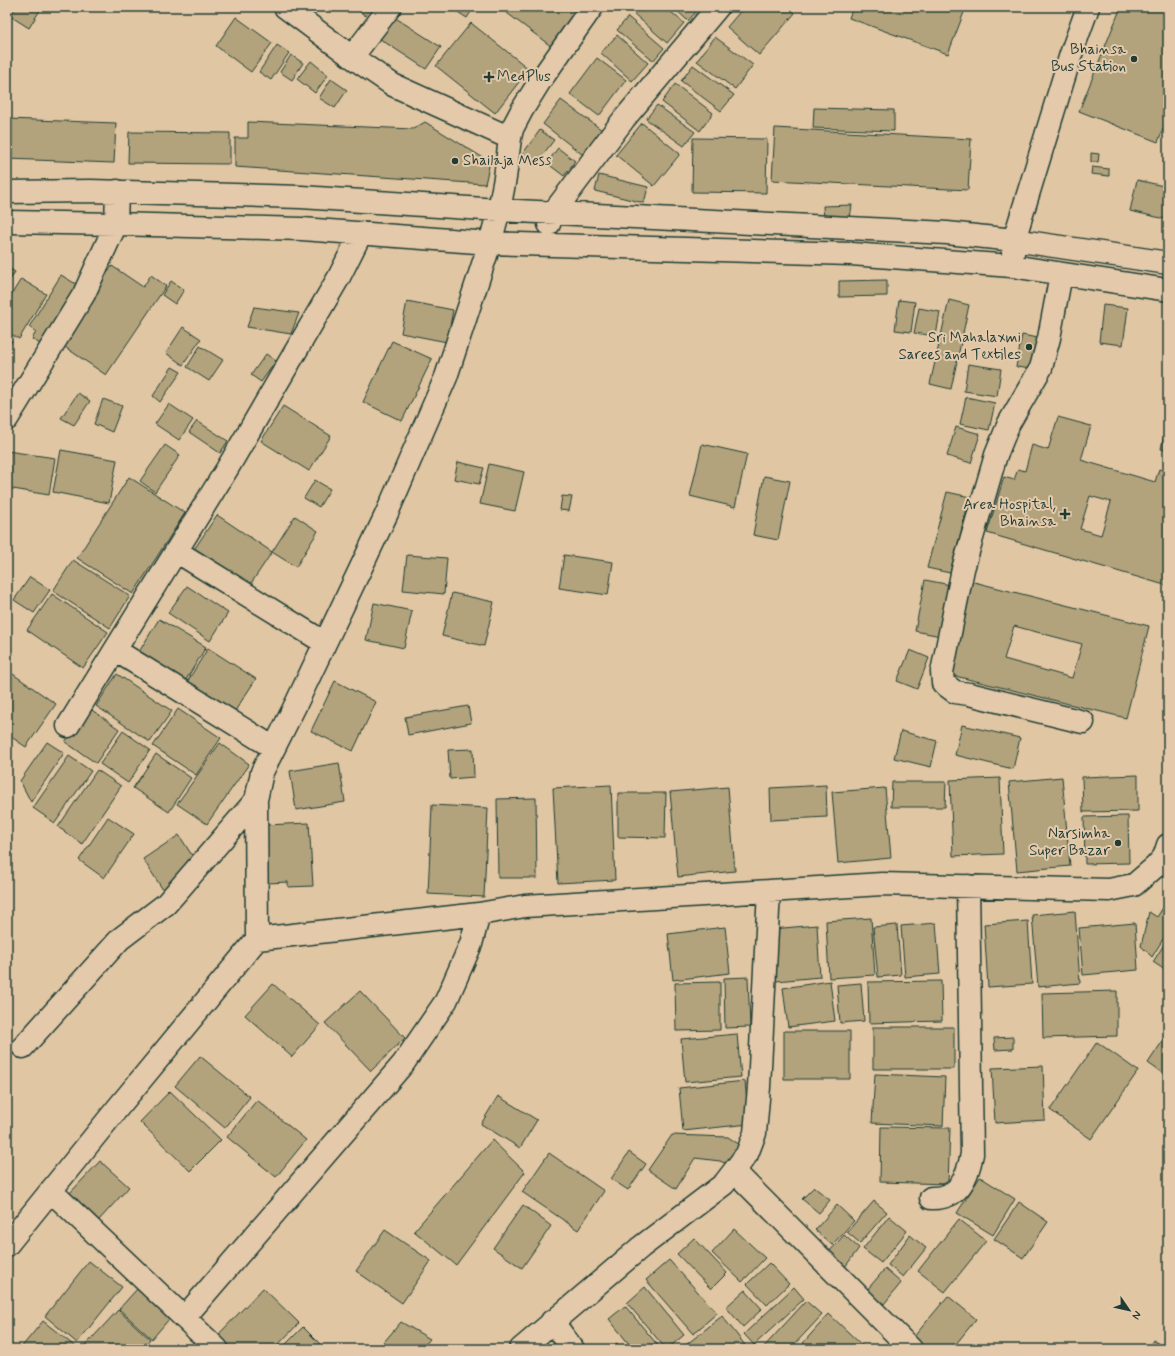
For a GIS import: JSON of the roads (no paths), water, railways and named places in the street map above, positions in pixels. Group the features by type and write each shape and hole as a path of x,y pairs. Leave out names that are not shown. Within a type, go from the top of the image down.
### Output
{"street":[{"path":"285,7 352,57 393,84 510,138"},
{"path":"352,57 390,7"},
{"path":"7,1245 116,1110 258,939 256,800 262,772 387,513 446,377 490,243 499,210 512,129 536,87 592,7"},
{"path":"541,244 553,213 624,119 718,7"},
{"path":"1012,266 1014,240 1071,54 1088,7"},
{"path":"7,192 117,191 301,197 499,210 947,233 1014,240 1168,263"},
{"path":"7,419 84,294 116,224 117,191"},
{"path":"7,222 302,229 490,243 851,254 1012,266 1168,290"},
{"path":"68,726 227,469 338,277 361,233"},
{"path":"1061,274 1049,338 1041,368 1009,423 996,455 963,569 942,672 943,683 955,692 1083,722"},
{"path":"176,551 324,643"},
{"path":"115,650 274,748"},
{"path":"23,1047 120,938 166,904 256,800"},
{"path":"258,939 479,914 525,906 882,884 1109,890 1134,885 1155,867 1167,854"},
{"path":"931,1198 942,1199 956,1191 966,1176 972,1154 968,886"},
{"path":"521,1349 552,1321 641,1247 724,1184 747,1154 755,1133 760,1080 769,891"},
{"path":"184,1318 403,1064 446,1001 471,944 479,914"},
{"path":"734,1171 911,1349"},
{"path":"51,1190 217,1349"},
{"path":"552,1321 573,1349"}],"place":[{"name":"Bhainsa Bus Station","path":"1134,59"},
{"name":"MedPlus","path":"489,77"},
{"name":"Shailaja Mess","path":"455,161"},
{"name":"Sri Mahalaxmi Sarees and Textiles","path":"1029,347"},
{"name":"Area Hospital, Bhainsa","path":"1065,514"},
{"name":"Narsimha Super Bazar","path":"1118,843"}]}
